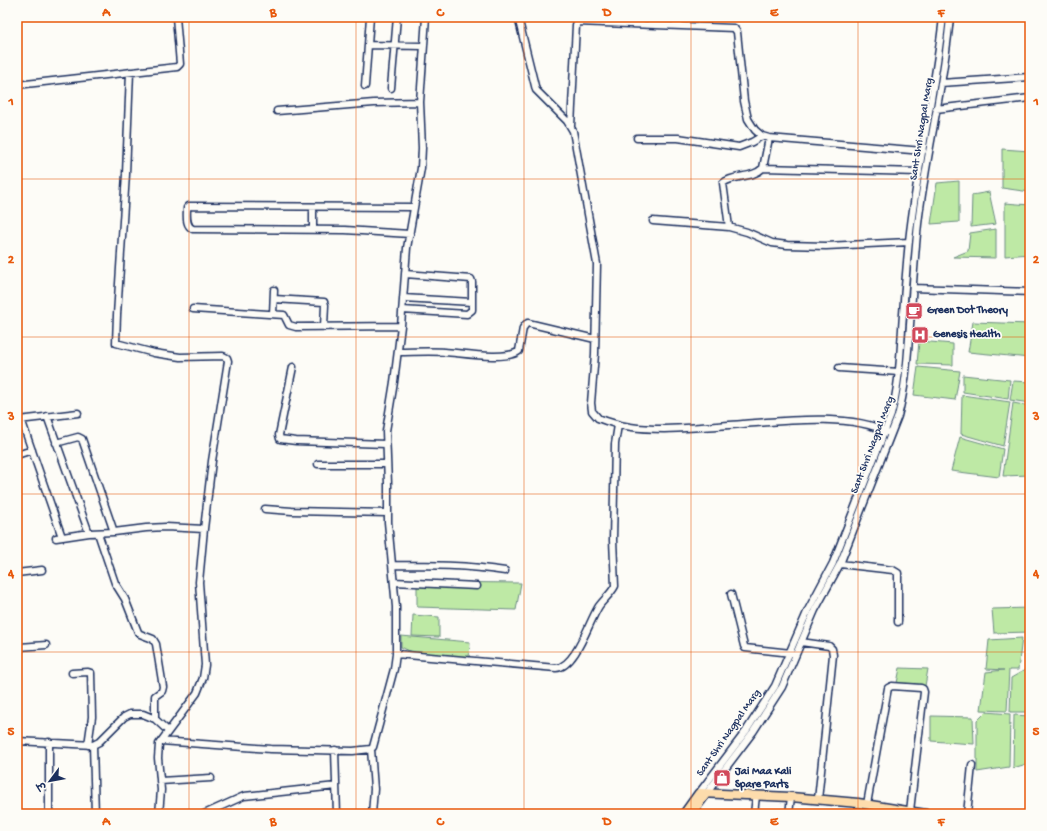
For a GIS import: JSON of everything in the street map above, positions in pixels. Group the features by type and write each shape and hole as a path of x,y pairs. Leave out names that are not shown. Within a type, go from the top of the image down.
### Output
{"main road":[{"name":"Sant Shri Nagpal Marg","path":"702,794 791,797 867,804 926,814"},
{"name":"Sant Shri Nagpal Marg","path":"684,814 702,794"},
{"name":"Sant Shri Nagpal Marg","path":"691,814 702,794"}],"street":[{"path":"17,85 177,67 180,65 176,17"},
{"path":"366,86 370,17"},
{"path":"391,88 397,17"},
{"path":"372,814 374,789 371,749 373,747 394,669 396,654 396,607 388,513 386,423 398,352 407,248 421,159 420,102 426,17"},
{"path":"518,17 536,90 567,121 573,131 597,264 595,339 591,403 592,412 598,418 618,425 645,429 782,421 828,420 864,424 887,432"},
{"name":"Sant Shri Nagpal Marg","path":"792,654 801,642 815,610 840,564 887,432 890,415 896,396 904,293 914,197 923,152 943,17"},
{"name":"Sant Shri Nagpal Marg","path":"702,794 753,732 782,687 808,610 833,563 887,432 898,416 903,397 921,198 941,83 950,17"},
{"path":"571,126 577,22 734,28 737,32 744,101 748,119 752,126 765,136"},
{"path":"368,45 423,46"},
{"path":"130,72 126,174 116,315 116,343 154,353 173,356 223,356 227,358 228,361 213,454 199,582 205,658 203,678 200,687 191,702 168,731 161,741 158,749 160,781 159,814"},
{"path":"941,83 1030,77"},
{"path":"936,109 1030,98"},
{"path":"277,111 374,103 420,102"},
{"path":"763,168 765,136"},
{"path":"637,138 678,138 739,147 765,136 923,152"},
{"path":"729,227 723,183 730,179 753,174 763,168 919,172"},
{"path":"410,234 313,229 193,229 188,225 187,208 189,206 414,207"},
{"path":"313,207 313,229"},
{"path":"653,222 729,227 747,232 772,243 786,245 826,246 909,242"},
{"path":"402,310 467,314 472,310 471,279 405,274"},
{"path":"273,314 274,290"},
{"path":"904,293 913,291 1030,292"},
{"path":"403,298 472,302"},
{"path":"274,299 324,302 324,327"},
{"path":"193,309 284,315 290,326 401,326"},
{"path":"398,352 444,352 478,356 513,354 519,351 523,328 528,323 595,339"},
{"path":"293,367 279,435 280,439 296,441 386,444"},
{"path":"839,368 899,372"},
{"path":"78,413 19,420 32,450 59,538 89,533 146,528 166,527 204,529"},
{"path":"46,416 89,533"},
{"path":"396,654 556,668 561,668 565,664 577,649 600,605 612,591 614,586 614,444 618,425"},
{"path":"56,443 78,437 82,439 114,532"},
{"path":"17,454 32,450"},
{"path":"318,464 387,464"},
{"path":"265,510 388,513"},
{"path":"98,532 115,583 125,599 138,632 153,639 156,644 163,687 162,691 155,696 155,719"},
{"path":"840,564 893,570 898,573 898,622"},
{"path":"392,565 463,566 505,571"},
{"path":"17,573 42,570"},
{"path":"394,582 476,586"},
{"path":"731,594 745,648 792,654"},
{"path":"801,642 829,646 834,655 818,800"},
{"path":"17,660 18,649 20,647 46,645"},
{"path":"72,673 88,672 91,674 91,745 95,814"},
{"path":"867,804 888,687 921,688 924,692 910,811"},
{"path":"17,741 91,745 99,742 128,714 143,714 155,719 168,731"},
{"path":"161,741 271,749 371,749"},
{"path":"49,742 49,814"},
{"path":"335,750 337,814"},
{"path":"967,814 972,765"},
{"path":"160,781 211,778"},
{"path":"204,814 244,796 336,786"},
{"path":"754,814 756,796"},
{"path":"789,814 791,797"}],"green space":[{"path":"1002,149 1030,151 1030,192 1002,188"},
{"path":"959,181 959,222 931,224 937,183"},
{"path":"989,192 996,224 971,227 972,195"},
{"path":"1005,203 1030,205 1030,254 1005,256"},
{"path":"996,229 996,258 953,257 968,251 970,233"},
{"path":"973,322 1030,324 1030,358 968,352"},
{"path":"919,341 953,344 953,365 917,364"},
{"path":"918,367 960,371 955,400 914,395"},
{"path":"963,375 1010,380 1008,399 963,392"},
{"path":"1013,381 1030,382 1030,403 1010,400"},
{"path":"962,395 1010,402 1003,446 961,434"},
{"path":"1013,403 1030,406 1030,475 1003,476"},
{"path":"960,437 1003,449 999,477 951,471"},
{"path":"417,582 521,583 516,610 417,607"},
{"path":"1030,608 1030,632 994,633 992,609"},
{"path":"413,615 439,617 439,637 412,636"},
{"path":"401,636 470,642 469,659 425,655 409,651 401,647"},
{"path":"1022,638 1018,670 1009,670 1007,711 981,710 986,672 1004,670 986,669 989,640"},
{"path":"900,668 928,669 925,686 897,683"},
{"path":"1030,669 1030,712 1010,712 1011,678 1025,670"},
{"path":"986,712 1010,714 1009,767 977,772 977,721"},
{"path":"1014,715 1030,716 1030,763 1013,768"},
{"path":"931,716 973,717 974,744 931,741"}],"place":[{"name":"Green Dot Theory","path":"914,311"},
{"name":"Genesis Health","path":"920,335"},
{"name":"Jai Maa Kali Spare Parts","path":"722,778"}]}
